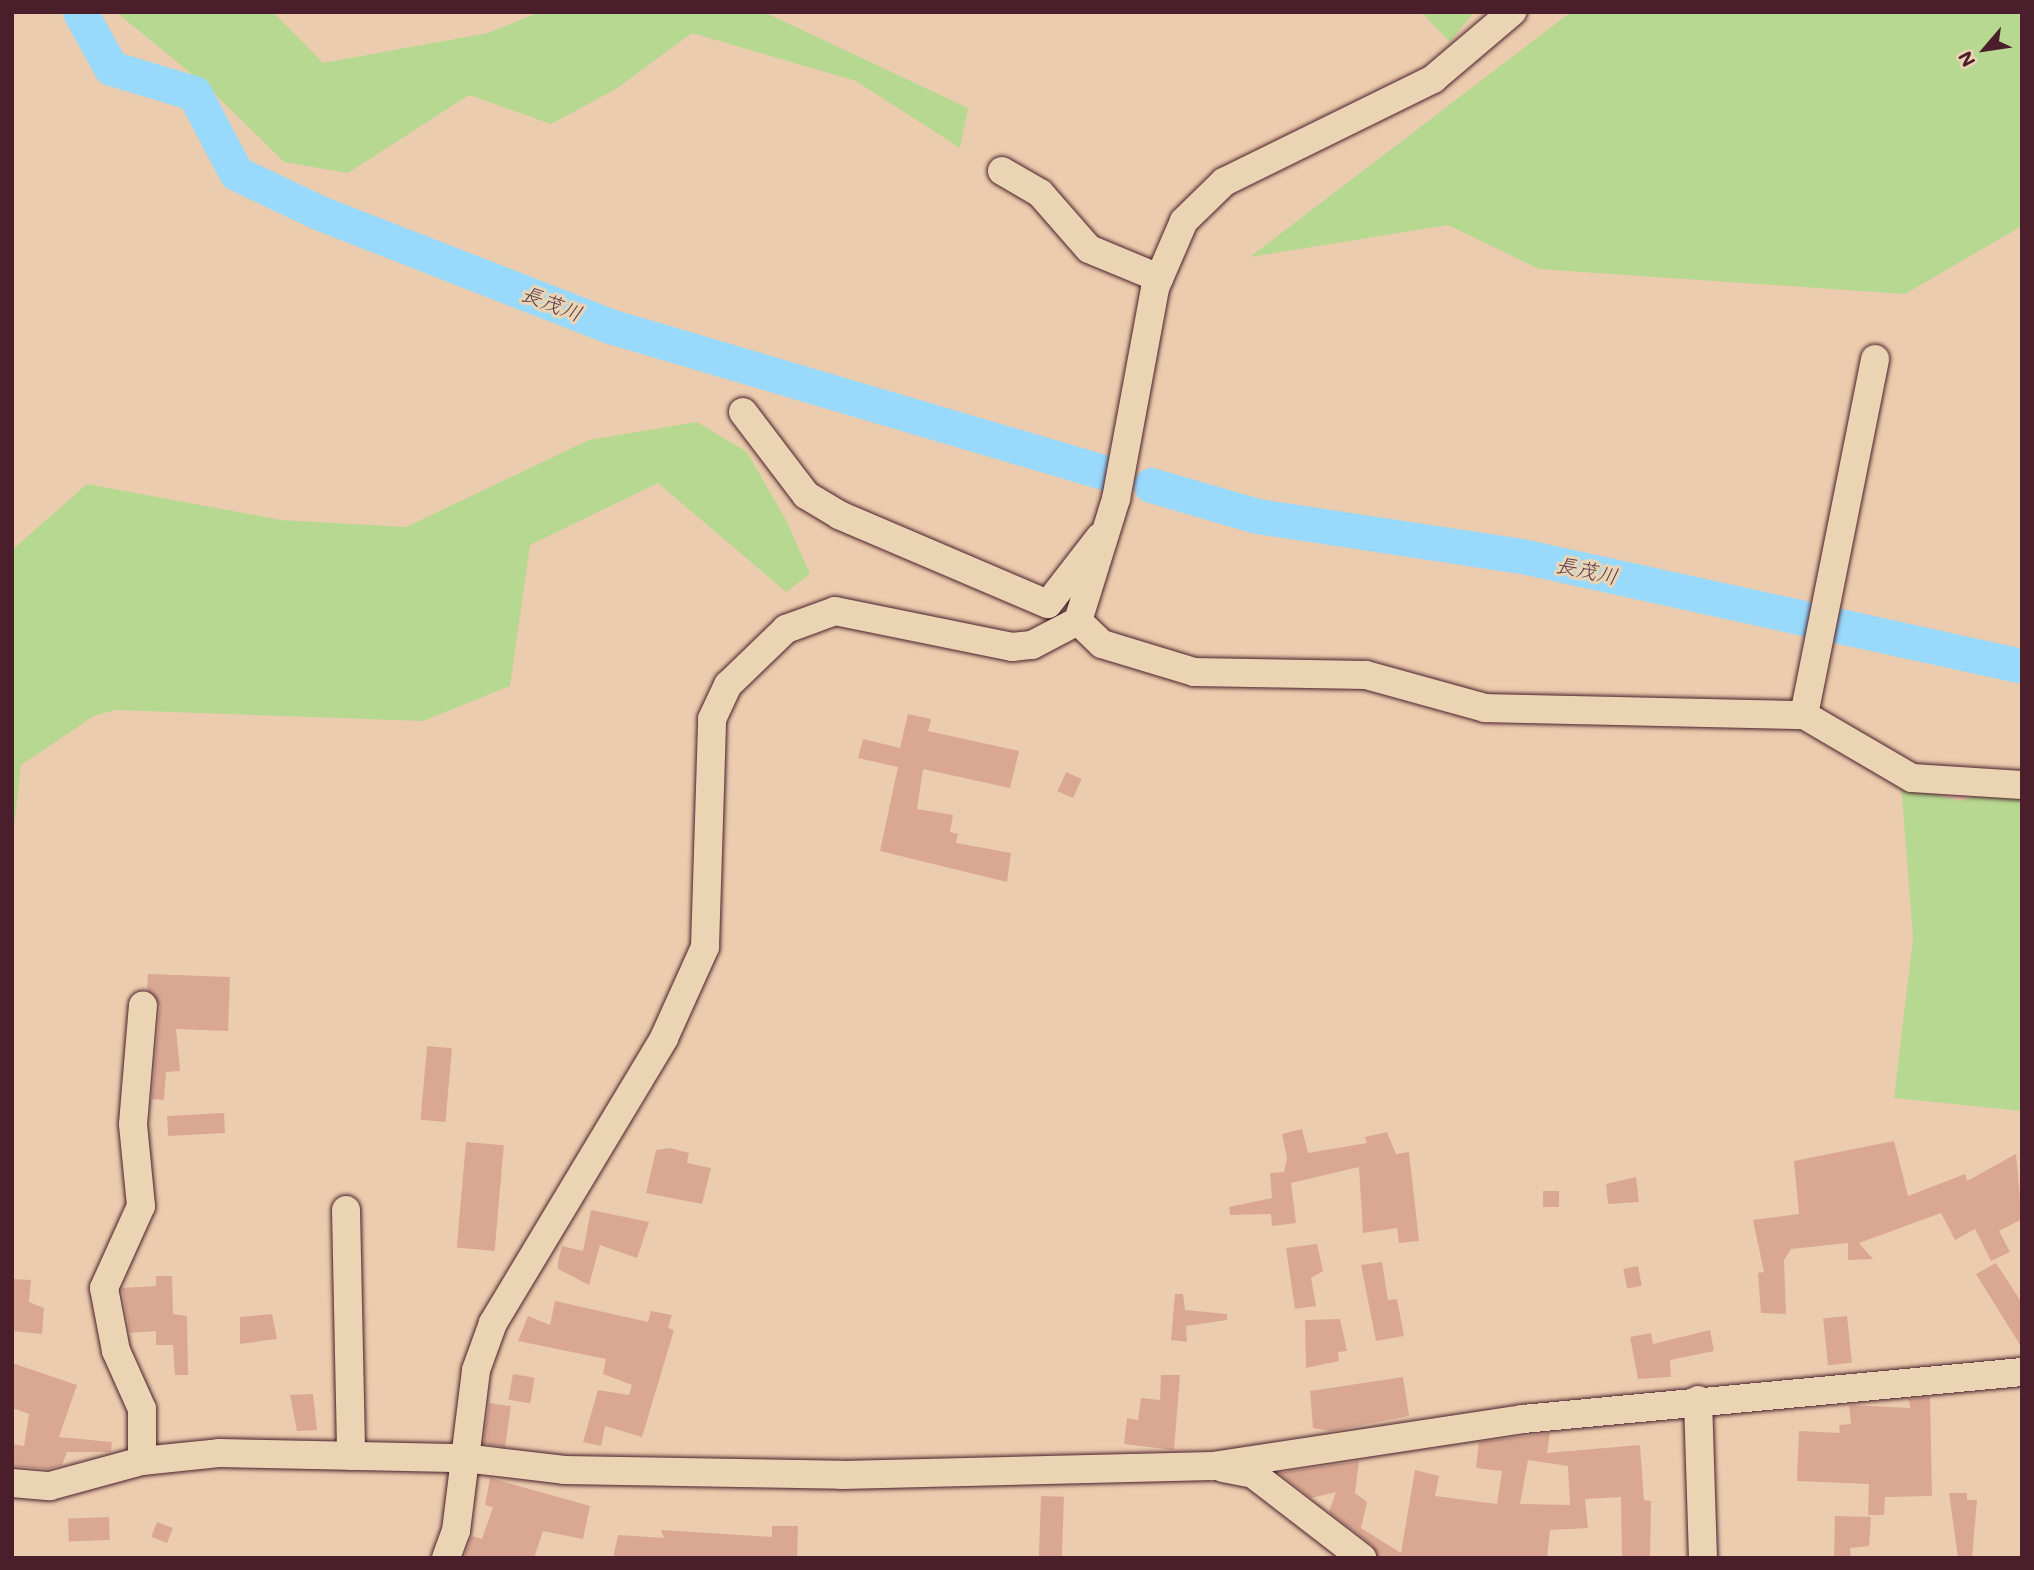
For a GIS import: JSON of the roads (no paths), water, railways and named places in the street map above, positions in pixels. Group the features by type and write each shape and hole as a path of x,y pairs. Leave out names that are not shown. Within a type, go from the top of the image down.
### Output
{"street":[{"path":"446,1558 476,1370 493,1323 664,1038 705,947 712,719 728,685 786,629 835,611 1012,647 1032,645 1078,621 1093,590 1104,532 1116,499 1159,278 1184,221 1224,182 1433,79 1512,12"},
{"path":"1002,171 1040,193 1089,249 1159,278"},
{"path":"1804,715 1875,359"},
{"path":"743,412 799,486 828,508 1048,604 1104,532"},
{"path":"1078,621 1102,644 1194,672 1366,675 1485,708 1804,715 1912,778 2022,785"},
{"path":"142,1461 142,1409 116,1351 104,1289 141,1206 133,1124 143,1005"},
{"path":"346,1210 351,1455"},
{"path":"12,1483 50,1486 142,1461 219,1453 464,1458 564,1470 842,1475 1213,1466 1523,1419 1698,1400 2022,1372"},
{"path":"1698,1400 1703,1558"},
{"path":"1213,1466 1253,1474 1363,1558"}],"waterway":[{"name":"長茂川","path":"80,12 111,68 194,93 236,173 320,213 613,327 1110,474"},
{"name":"長茂川","path":"1151,485 1257,516 1522,556 2022,666"}]}
